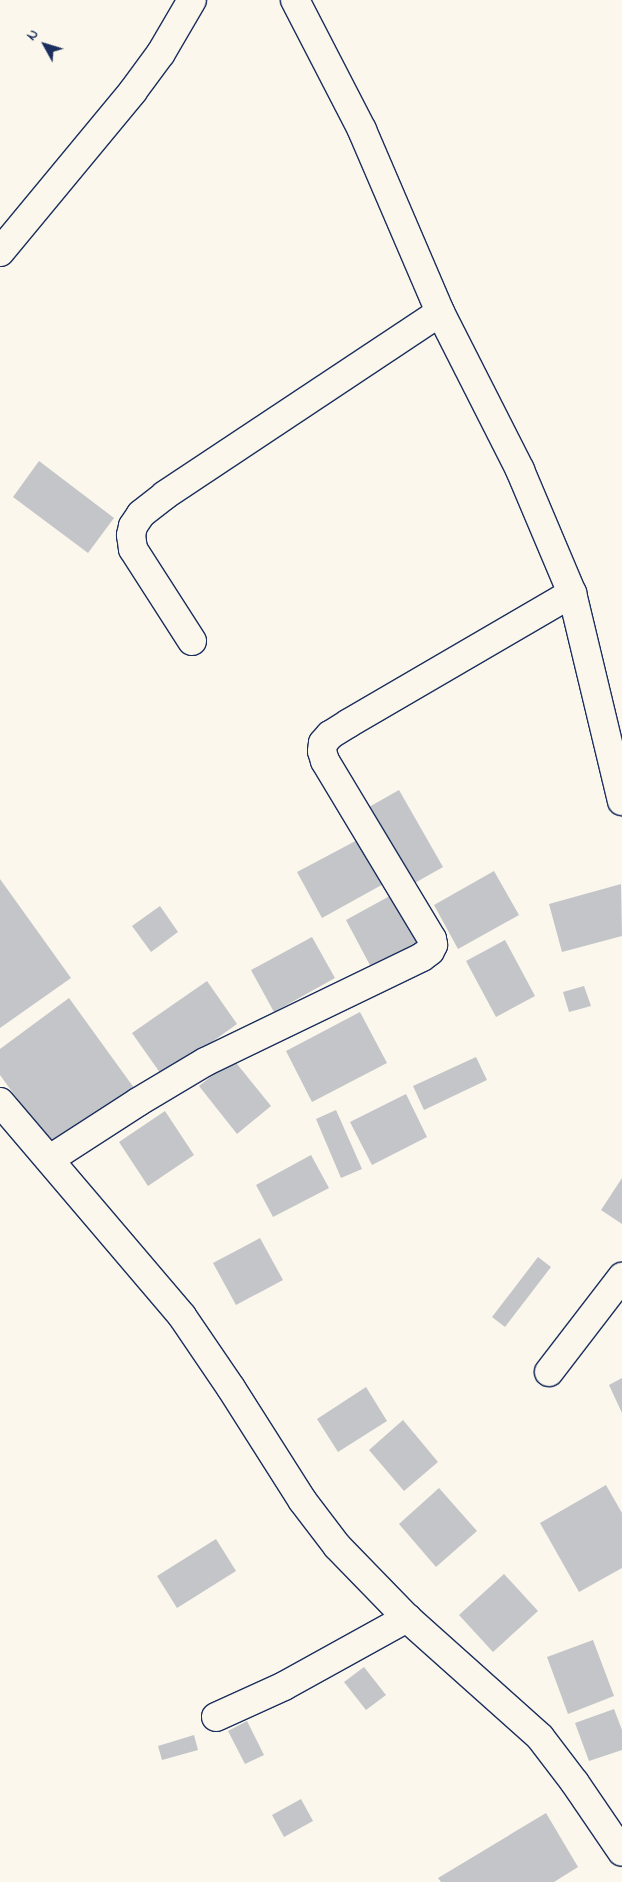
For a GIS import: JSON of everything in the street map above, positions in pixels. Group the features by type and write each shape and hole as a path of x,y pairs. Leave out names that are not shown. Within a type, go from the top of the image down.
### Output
{"street":[{"path":"0,252 134,91 161,53 192,0"},
{"path":"295,0 362,130 407,230 440,312 520,470 572,593 622,801"},
{"path":"192,641 134,549 132,535 134,526 141,514 165,495 440,312"},
{"path":"50,1159 138,1102 205,1062 422,957 430,951 433,945 432,939 325,761 322,743 349,723 572,593"},
{"path":"0,1102 182,1316 231,1388 302,1500 331,1538 407,1618 540,1737 575,1783 622,1852"},
{"path":"549,1372 622,1277"},
{"path":"216,1717 284,1686 407,1618"}],"building":[{"path":"39,461 114,518 88,553 13,497"},
{"path":"399,790 443,867 413,884 369,807"},
{"path":"363,837 387,882 322,918 297,872"},
{"path":"494,871 519,915 458,949 434,905"},
{"path":"0,879 71,978 0,1028"},
{"path":"621,884 622,936 562,952 549,904"},
{"path":"397,892 424,940 372,969 346,920"},
{"path":"160,906 178,932 151,952 132,926"},
{"path":"312,937 335,978 274,1012 251,970"},
{"path":"505,940 535,996 496,1017 466,961"},
{"path":"207,981 237,1024 163,1077 132,1033"},
{"path":"584,986 591,1006 569,1012 563,992"},
{"path":"69,998 137,1092 55,1151 0,1075 0,1049"},
{"path":"360,1012 387,1063 312,1102 286,1051"},
{"path":"476,1057 487,1080 424,1110 413,1086"},
{"path":"233,1059 271,1106 237,1134 199,1086"},
{"path":"406,1094 427,1137 372,1165 350,1122"},
{"path":"336,1110 362,1169 341,1178 316,1119"},
{"path":"165,1111 194,1155 148,1186 119,1142"},
{"path":"311,1155 329,1188 273,1217 256,1185"},
{"path":"622,1178 622,1224 601,1210"},
{"path":"260,1238 283,1280 236,1305 213,1263"},
{"path":"538,1257 551,1267 505,1327 492,1317"},
{"path":"622,1378 622,1413 609,1385"},
{"path":"366,1387 387,1421 338,1452 317,1419"},
{"path":"403,1420 438,1462 404,1491 369,1450"},
{"path":"606,1485 622,1513 622,1568 579,1592 540,1523"},
{"path":"439,1488 477,1531 436,1567 399,1524"},
{"path":"216,1539 236,1571 177,1608 157,1576"},
{"path":"504,1574 538,1611 493,1652 459,1615"},
{"path":"593,1640 614,1696 568,1714 547,1657"},
{"path":"364,1667 386,1695 366,1710 344,1682"},
{"path":"614,1709 622,1730 622,1750 589,1761 575,1723"},
{"path":"247,1721 264,1755 245,1764 228,1731"},
{"path":"194,1735 198,1750 162,1760 158,1746"},
{"path":"301,1799 313,1821 284,1837 272,1815"},
{"path":"546,1813 578,1867 554,1882 441,1882 438,1878"}]}
